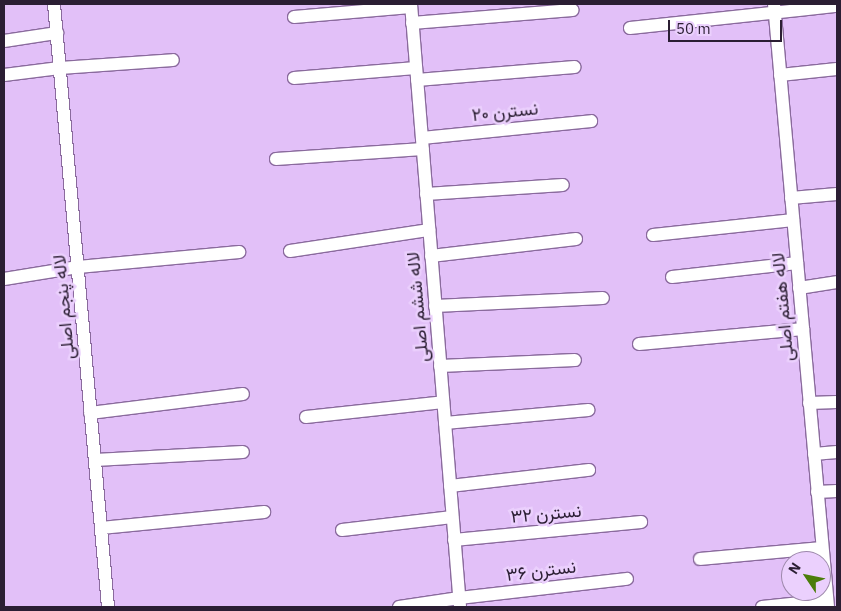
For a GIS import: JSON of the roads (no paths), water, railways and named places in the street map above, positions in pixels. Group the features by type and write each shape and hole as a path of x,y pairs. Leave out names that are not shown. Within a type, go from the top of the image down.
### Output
{"street":[{"name":"لاله پنجم اصلی","path":"54,4 108,607"},
{"path":"294,17 411,5"},
{"name":"لاله ششم اصلی","path":"411,5 459,603"},
{"path":"630,28 774,7 837,6"},
{"name":"لاله هفتم اصلی","path":"774,7 827,604"},
{"path":"412,23 572,10"},
{"path":"4,41 57,33"},
{"path":"4,75 60,68 173,60"},
{"path":"294,78 574,67"},
{"path":"780,75 837,69"},
{"name":"نسترن ۲۰","path":"276,160 591,121"},
{"path":"426,194 563,185"},
{"path":"791,198 837,194"},
{"path":"653,235 793,220"},
{"path":"290,251 429,230"},
{"path":"431,256 576,239"},
{"path":"4,279 78,267 239,252"},
{"path":"672,277 797,263"},
{"path":"799,288 837,282"},
{"path":"435,306 603,298"},
{"path":"639,344 803,329"},
{"path":"440,366 575,360"},
{"path":"90,413 244,394"},
{"path":"306,417 443,402"},
{"path":"809,403 837,402"},
{"path":"445,423 588,410"},
{"path":"95,460 243,452"},
{"path":"814,454 837,452"},
{"path":"450,486 589,470"},
{"path":"818,492 837,491"},
{"path":"101,528 264,512"},
{"path":"342,530 452,517"},
{"name":"نسترن ۳۲","path":"454,540 642,522"},
{"path":"700,559 822,548"},
{"name":"نسترن ۳۶","path":"399,607 459,603 627,578"},
{"path":"762,607 827,604"}]}
